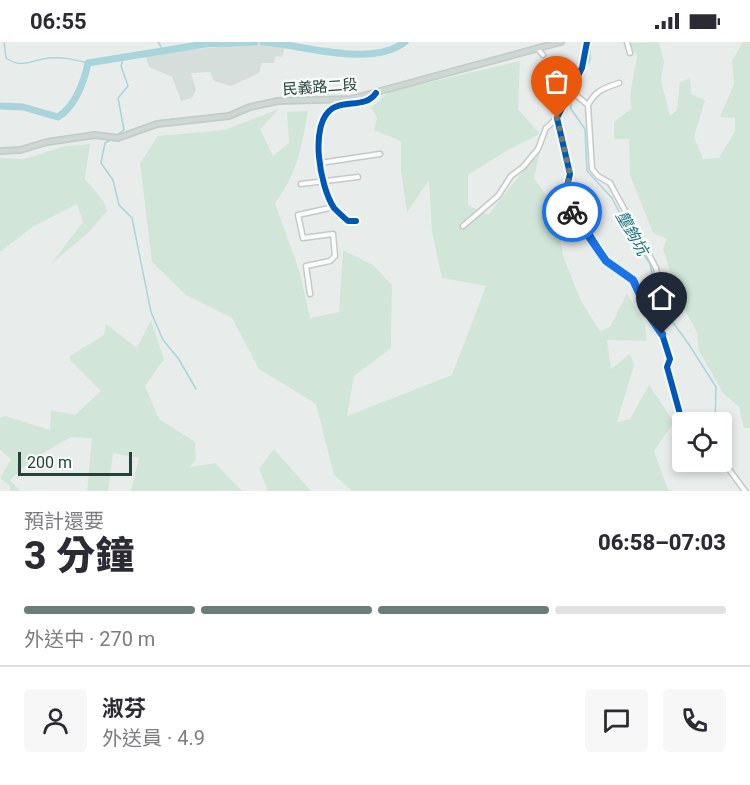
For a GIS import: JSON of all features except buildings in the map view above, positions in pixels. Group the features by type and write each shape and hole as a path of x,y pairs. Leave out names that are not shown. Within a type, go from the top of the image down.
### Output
{"main road":[{"name":"民義路二段","path":"0,151 20,150 47,141 95,135 127,136 157,124 229,116 250,107 278,101 351,99 561,42"}],"street":[{"path":"464,226 498,196 511,176 523,167 538,148 546,128 557,118 573,93 582,68 587,42"},
{"path":"627,42 630,53"},
{"path":"538,49 543,55"},
{"path":"619,83 600,89 588,105 592,169 598,177 610,183 656,268 663,310 650,316"},
{"path":"356,221 348,221 334,207 324,181 317,147 323,117 334,107 367,101 376,93"},
{"path":"573,93 588,105"},
{"path":"557,118 570,174 564,198 577,221 587,230 606,261 633,280 650,316 662,334 670,359 667,367 679,412"},
{"path":"320,162 380,154"},
{"path":"301,184 358,177"},
{"path":"310,294 306,266 330,261 336,256 333,234 303,238 298,215 334,207"},
{"path":"731,472 745,491"}],"shaded area":[{"path":"261,43 286,45 282,57 276,56 274,63 262,63 259,73 231,86 214,81 210,72 191,73 196,90 192,98 181,101 172,77 149,67 145,54"}],"green space":[{"path":"659,42 664,62 661,80 670,116 677,110 680,82 690,78 691,94 705,100 694,137 703,159 719,158 735,131 735,118 720,117 734,84 732,61 743,42 750,42 750,428 744,428 739,407 723,393 699,351 697,332 679,300 663,248 667,239 653,233 630,175 629,139 614,139 614,122 632,108 631,89 637,55 630,43"},
{"path":"520,61 518,109 540,134 506,151 468,175 468,205 488,215 533,158 542,143 534,178 557,211 563,256 581,301 600,331 610,327 627,293 645,325 647,341 607,340 611,369 630,354 634,365 617,422 630,419 649,385 672,419 672,425 654,451 668,490 672,491 352,491 334,475 316,404 259,369 232,318 186,295 152,262 140,163 158,136 224,130 279,109 260,129 273,156 289,143 287,112 308,111 294,171 275,203 300,273 310,318 339,312 343,250 373,265 392,285 391,348 354,376 347,416 452,375 486,286 442,278 432,232 429,180 407,212 401,171 401,141 374,130 377,118 371,108 388,92"},
{"path":"90,144 85,179 104,202 107,211 88,233 51,264 83,222 77,204 34,226 0,252 0,158 24,159 66,146"},
{"path":"151,320 164,359 145,386 159,419 195,442 196,459 190,467 215,463 242,491 131,491 139,458 113,453 108,491 87,491 92,438 71,437 31,460 10,480 20,491 10,491 10,486 0,478 11,459 0,450 0,418 5,416 50,430 51,410 75,415 101,391 70,360 70,356 104,335 106,324 137,348"},
{"path":"274,449 311,491 268,491 259,469"}],"waterway":[{"path":"4,42 6,58 16,63 55,58 88,63"},
{"path":"158,42 163,50"},
{"path":"0,106 23,107 58,117 74,101 88,63 205,44 255,42"},
{"path":"263,42 356,54 391,50 405,42"},
{"name":"壟鉤坑","path":"590,42 590,59 571,100 571,109 585,129 587,171 612,198 631,235 650,264 660,309"},
{"path":"115,136 124,130 118,98 128,86 121,66 123,59"},
{"path":"112,139 105,143 101,163 113,180 119,205 132,218 151,312 163,340 178,358 196,389"},
{"name":"壟鉤坑","path":"662,313 674,324 688,343 716,387 715,412"},
{"name":"壟鉤坑","path":"732,469 748,491"}],"cycle path":[{"path":"587,42 582,68 557,118 570,174 564,198 577,221 587,230 606,261 633,280 651,318 662,334 670,359 667,367 679,412"},
{"path":"356,221 348,221 334,208 324,186 319,156 321,127 325,116 333,108 367,101 376,93"}],"way so far":[{"path":"557,118 570,174 564,198 572,212"}],"route":[{"path":"572,212 577,221 587,230 606,261 633,280 651,318 662,334"}]}
